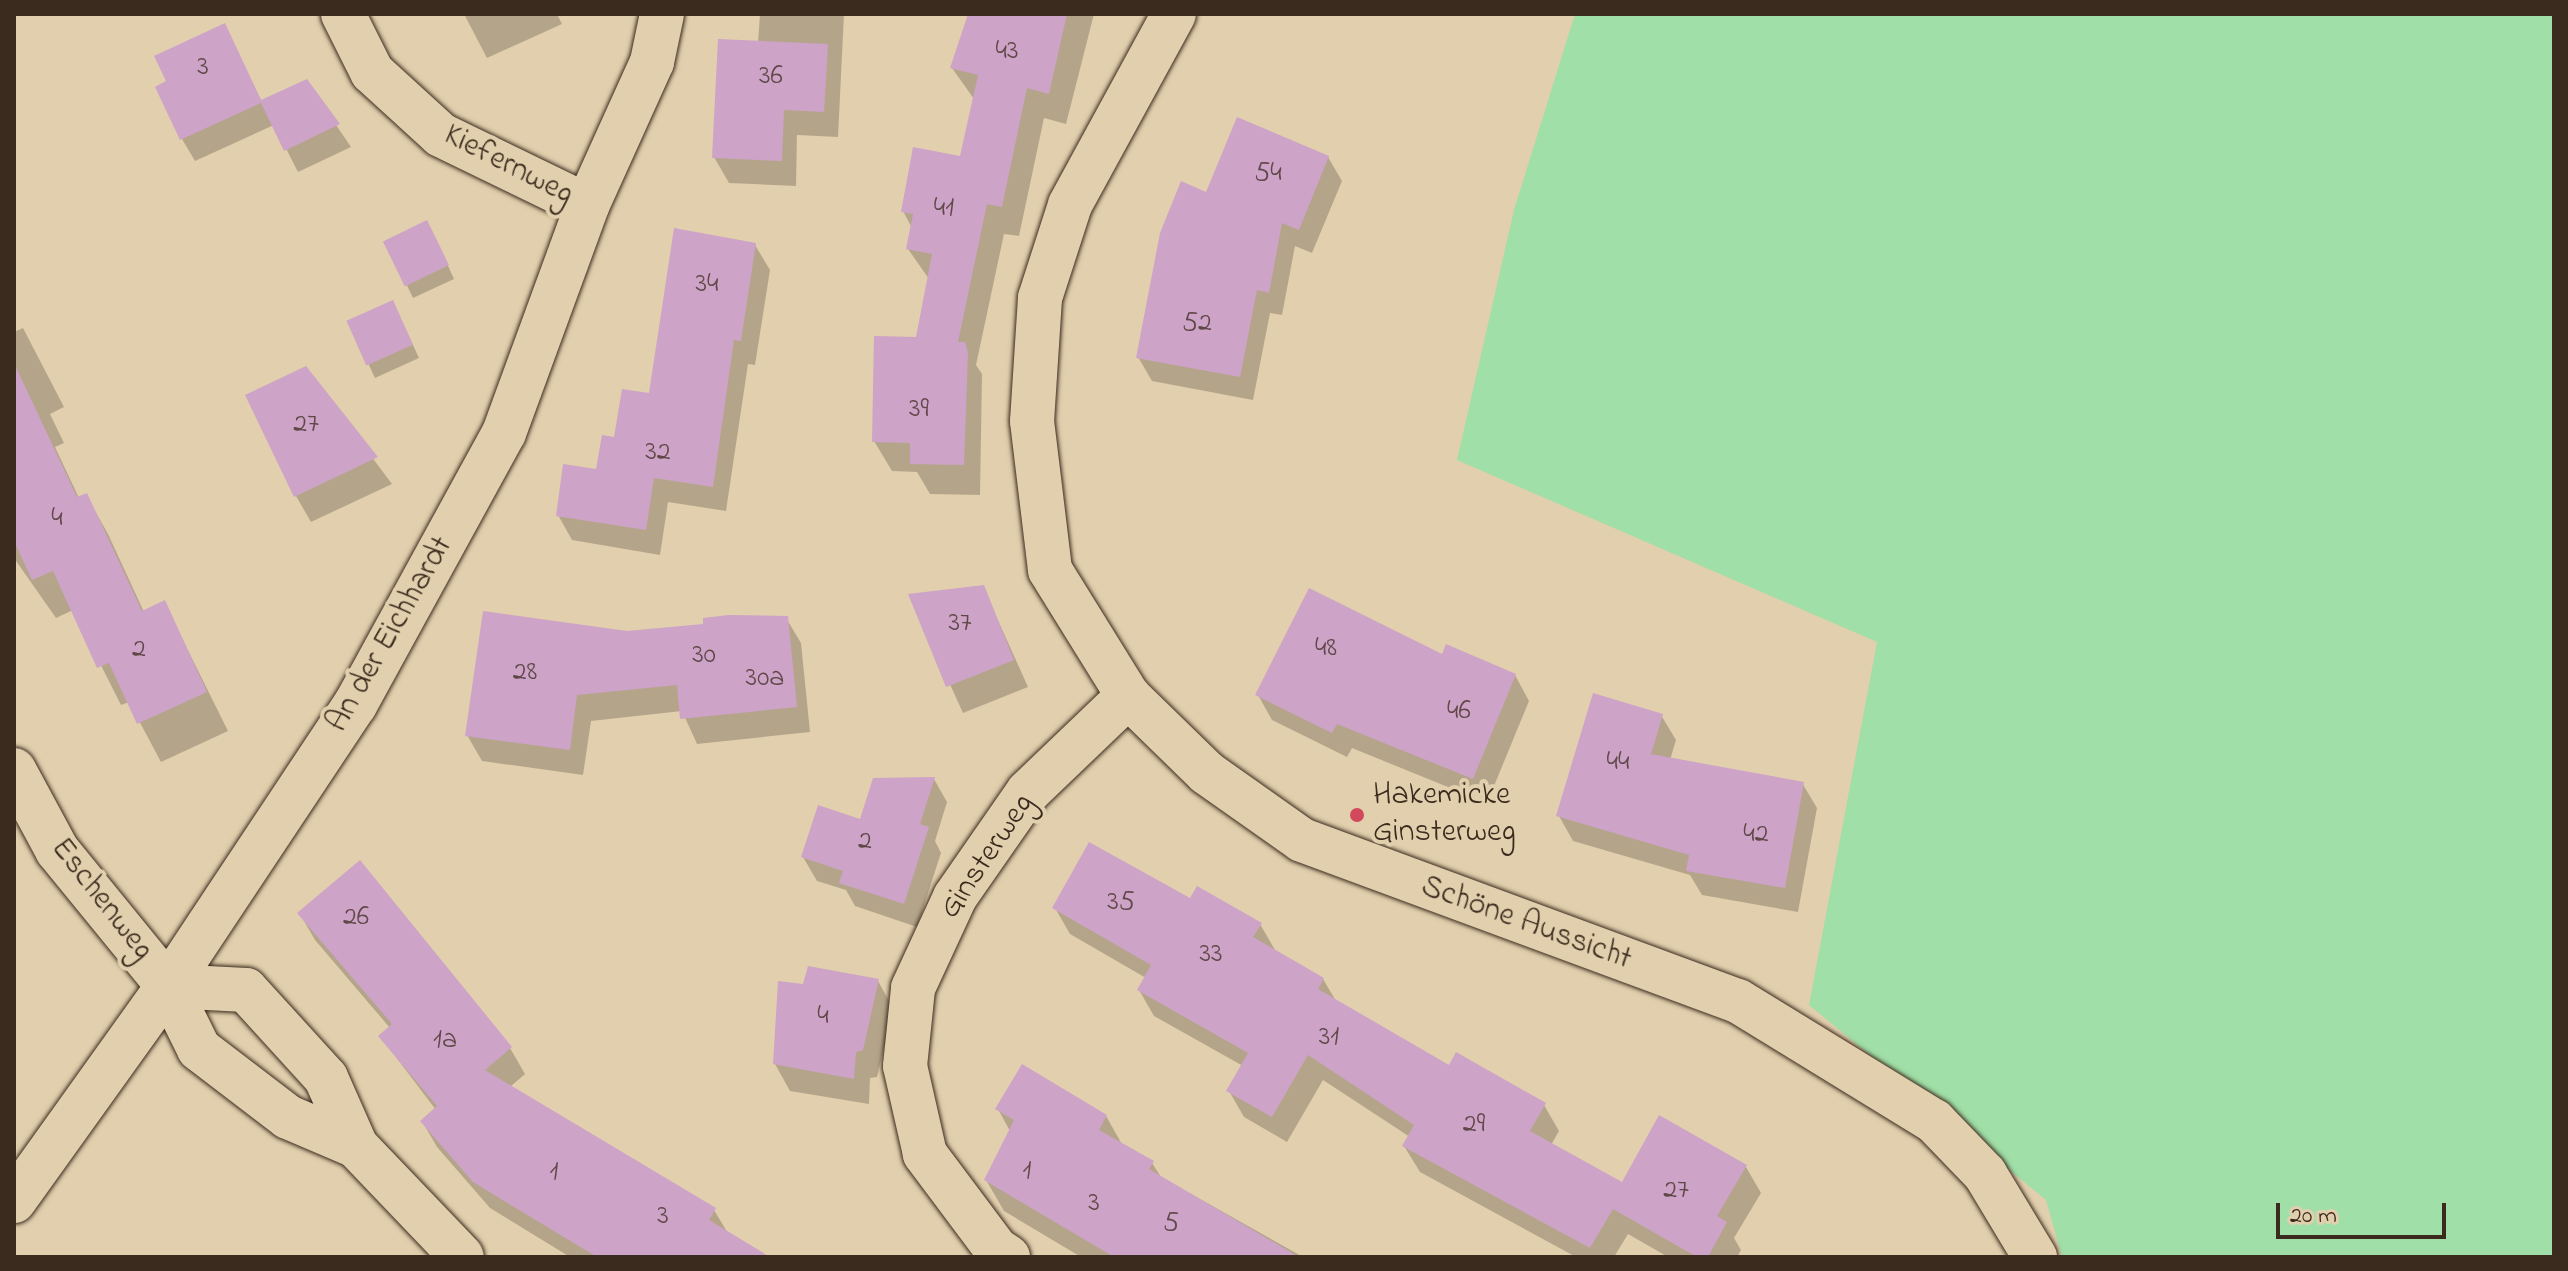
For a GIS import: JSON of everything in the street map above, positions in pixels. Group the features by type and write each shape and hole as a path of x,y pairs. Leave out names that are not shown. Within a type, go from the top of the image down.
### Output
{"street":[{"name":"Kiefernweg","path":"343,14 372,72 441,135 587,206"},
{"name":"An der Eichhardt","path":"14,1201 168,986 355,705 504,433 587,206 652,62 662,14"},
{"name":"Schöne Aussicht","path":"1174,14 1070,205 1040,298 1032,421 1050,570 1128,696 1207,773 1302,840 1738,1001 1934,1121 1985,1174 2035,1257"},
{"name":"Ginsterweg","path":"1008,1257 996,1249 925,1154 905,1066 913,988 955,897 1028,792 1128,696"},
{"name":"Eschenweg","path":"14,770 57,850 168,986"},
{"path":"356,1146 288,1117 199,1049 168,986 246,990 326,1078 356,1146 462,1257"}],"green space":[{"path":"1575,14 2554,14 2554,1257 2062,1257 2046,1200 1809,1005 1877,642 1457,460 1514,210"}],"building":[{"path":"968,14 1067,14 1049,94 1027,88 1002,207 987,204 958,342 965,342 968,353 964,465 910,464 910,443 872,442 874,336 916,337 932,254 906,249 913,214 901,212 913,147 960,156 978,75 950,68"},
{"path":"225,23 261,100 307,79 340,124 284,151 261,103 180,140 155,87 166,81 154,56"},
{"path":"718,39 828,44 824,112 784,110 782,161 712,158"},
{"path":"1237,117 1329,156 1299,230 1282,223 1269,293 1257,290 1240,377 1136,358 1160,233 1181,181 1206,192"},
{"path":"427,220 449,265 405,286 383,241"},
{"path":"674,228 756,243 741,341 734,340 713,487 654,478 646,530 556,516 563,464 596,469 602,435 614,437 622,389 649,393"},
{"path":"393,300 413,345 366,366 346,321"},
{"path":"14,363 77,497 87,493 142,611 165,600 207,692 137,724 109,663 97,668 53,571 32,580 14,541"},
{"path":"306,366 378,457 294,497 245,395"},
{"path":"984,585 1014,660 946,687 908,594"},
{"path":"1309,588 1442,654 1446,644 1516,674 1473,779 1337,724 1332,733 1255,695"},
{"path":"483,611 627,631 703,624 703,618 729,615 788,616 797,707 680,719 677,685 577,695 570,750 465,736"},
{"path":"1593,693 1663,714 1651,754 1804,782 1785,888 1686,871 1689,855 1556,816"},
{"path":"935,777 920,824 929,827 904,904 839,883 843,871 801,857 818,805 860,819 873,778"},
{"path":"1089,842 1190,898 1197,886 1262,923 1253,937 1324,978 1318,989 1449,1065 1456,1052 1546,1103 1530,1131 1622,1182 1659,1115 1747,1165 1717,1216 1727,1222 1708,1257 1697,1257 1613,1209 1590,1248 1402,1146 1414,1125 1308,1055 1272,1117 1226,1091 1248,1053 1137,990 1151,965 1052,908"},
{"path":"360,860 512,1047 485,1070 716,1208 709,1220 770,1257 597,1257 473,1182 420,1121 437,1106 378,1036 392,1024 297,913"},
{"path":"808,966 879,979 863,1050 856,1052 854,1079 773,1064 778,981 803,984"},
{"path":"1022,1064 1107,1115 1099,1130 1154,1161 1149,1169 1299,1257 1114,1257 984,1180 1014,1120 995,1109"}],"place":[{"name":"Hakemicke Ginsterweg","path":"1357,815"}]}
